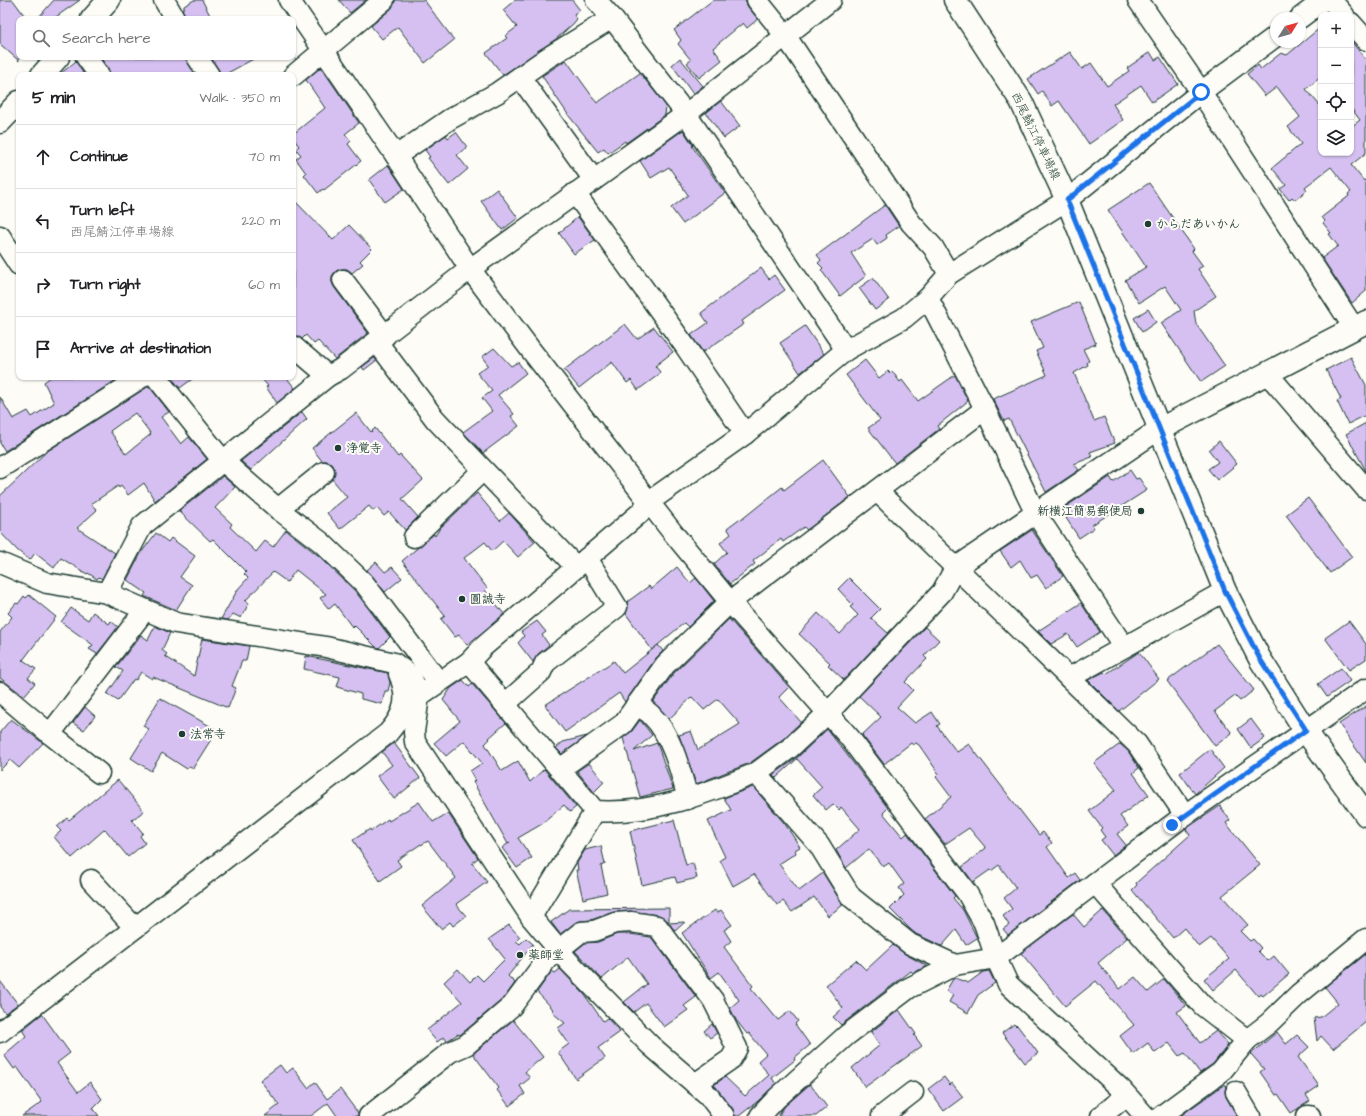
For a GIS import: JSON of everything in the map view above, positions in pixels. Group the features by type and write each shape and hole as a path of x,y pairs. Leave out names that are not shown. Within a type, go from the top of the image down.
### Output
{"main road":[{"path":"95,16 109,0"},
{"name":"西尾鯖江停車場線","path":"955,0 1020,101 1067,200 1158,430 1225,591 1260,659 1306,730 1366,815"},
{"path":"45,72 55,60"},
{"path":"1158,430 1360,325"}],"street":[{"path":"164,0 173,16"},
{"path":"289,0 396,156 470,269 530,349 730,602 829,712 891,790 967,892 984,923 996,958 1008,984 1126,1096 1145,1116"},
{"path":"296,73 384,0"},
{"path":"596,0 612,18 686,114 846,350"},
{"path":"757,0 785,35 907,217 933,247 949,274"},
{"path":"107,593 142,526 328,376 341,369 381,339 470,269 686,114 831,0"},
{"path":"1138,0 1360,325"},
{"path":"1306,14 1324,0"},
{"path":"1331,0 1341,12"},
{"path":"396,156 450,119 497,93 612,18"},
{"path":"1354,26 1366,40"},
{"path":"419,696 438,681 469,662 640,513 650,501 745,434 846,350 904,318 928,298 949,274 1067,200 1201,92 1270,40"},
{"path":"88,60 97,72"},
{"path":"199,60 207,72"},
{"path":"520,77 594,180"},
{"path":"575,193 685,346 745,434"},
{"path":"343,280 435,418 483,470 582,562 617,607 545,663 541,672 505,704"},
{"path":"928,298 986,409 1036,514 1124,648"},
{"path":"296,349 328,376"},
{"path":"1267,374 1366,489"},
{"path":"0,468 137,380"},
{"path":"158,380 223,461 278,509 321,542 364,583 438,681"},
{"path":"560,769 623,724 665,665 730,602 986,409"},
{"path":"469,662 595,811 619,813 688,799 756,773 790,748 829,712 942,592 955,568 1158,430"},
{"path":"414,537 483,470"},
{"path":"278,509 324,472"},
{"path":"877,491 1137,744 1185,815"},
{"path":"0,563 48,583 107,593 176,623 326,647 394,663 411,676 419,696 414,732 415,742 531,917 558,949 650,1045 708,1095 724,1116"},
{"path":"1069,678 1225,591"},
{"path":"50,734 145,610"},
{"path":"0,1032 388,733 399,721 405,695 394,663"},
{"path":"760,1116 777,1098 847,1035 909,988 955,965 996,958 1185,815 1366,689"},
{"path":"0,692 99,773"},
{"path":"636,705 652,716 664,734 677,762 688,799"},
{"path":"756,773 819,845 851,897 910,944 955,965"},
{"path":"531,917 595,811"},
{"path":"91,880 135,928"},
{"path":"1095,883 1202,1005 1247,1040"},
{"path":"369,1116 450,1052 466,1045 512,1006 546,959 558,949 581,932 594,931 615,923 632,922 657,926 713,1000 737,1048 731,1059 695,1084"},
{"path":"1161,1116 1222,1072 1247,1040 1269,1023 1299,994 1366,939"},
{"path":"882,1116 913,1092"},
{"path":"1236,1092 1250,1116"},
{"path":"1101,1116 1126,1096"}],"building":[{"path":"0,0 13,0 25,16 16,16 16,58 0,44"},
{"path":"54,0 80,0 57,16 40,16"},
{"path":"194,0 202,0 210,16 185,16 182,9"},
{"path":"339,0 366,0 350,13"},
{"path":"395,0 424,0 454,40 425,63 398,27 382,39 371,26 391,9"},
{"path":"515,0 572,0 580,10 574,15 577,19 573,24 556,39 503,75 486,53 507,38 505,36 517,27 503,10"},
{"path":"713,0 745,0 748,7 758,19 747,28 743,23 713,48 722,60 699,78 687,63 691,60 678,44 681,40 674,30"},
{"path":"1318,29 1318,79 1306,89 1318,103 1318,156 1354,156 1354,125 1360,120 1354,112 1354,45 1366,60 1366,153 1351,165 1364,181 1366,179 1366,291 1352,303 1322,258 1338,246 1329,234 1331,233 1323,223 1325,221 1322,217 1349,196 1348,194 1351,192 1331,167 1305,187 1307,190 1295,200 1292,197 1289,200 1280,189 1286,185 1272,168 1301,144 1288,127 1300,117 1277,87 1265,96 1247,74 1258,65 1261,69 1281,53 1287,55 1296,48 1306,48 1306,39"},
{"path":"1070,52 1082,69 1091,63 1107,86 1129,71 1127,68 1150,52 1155,60 1160,57 1178,84 1152,102 1141,85 1113,104 1123,120 1089,144 1059,101 1052,106 1042,91 1038,94 1028,79"},
{"path":"680,58 703,86 693,94 672,65"},
{"path":"102,60 188,60 194,72 109,72"},
{"path":"212,60 252,60 230,72 218,72"},
{"path":"566,60 597,103 640,73 666,106 665,115 626,143 625,141 608,153 604,148 598,152 569,116 542,76"},
{"path":"76,61 82,72 63,72"},
{"path":"321,67 359,123 345,134 351,141 348,144 361,161 318,193 304,175 306,173 296,159 301,155 296,149 299,146 296,142 296,132 325,108 306,80"},
{"path":"721,101 740,126 724,138 706,113"},
{"path":"683,130 693,145 692,146 725,193 683,224 671,208 688,195 669,167 651,178 640,161"},
{"path":"456,132 467,147 457,155 468,169 449,185 428,158 430,157 425,150 446,135 448,138"},
{"path":"388,165 404,189 385,202 369,180"},
{"path":"1149,183 1194,249 1192,251 1203,266 1198,269 1216,296 1194,311 1196,324 1225,366 1201,382 1161,323 1181,310 1165,286 1139,303 1125,280 1146,267 1108,210"},
{"path":"497,189 518,218 502,230 481,201"},
{"path":"296,202 333,240 349,225 372,249 360,261 363,264 352,273 347,269 341,269 336,271 332,276 334,287 368,333 335,359 318,341 314,344 306,335 302,339 296,336"},
{"path":"885,205 899,226 886,235 887,238 877,245 873,239 851,253 866,276 840,296 821,270 823,268 818,263 821,260 817,255"},
{"path":"578,217 595,240 574,254 559,233"},
{"path":"761,268 769,279 774,275 785,290 742,321 744,324 703,352 691,335 708,323 701,313"},
{"path":"873,278 889,300 875,310 859,288"},
{"path":"1079,302 1096,344 1083,349 1089,361 1087,362 1088,365 1074,373 1094,421 1104,417 1115,443 1090,452 1092,457 1074,464 1079,470 1046,492 1009,419 1004,421 993,399 1047,375 1036,351 1043,348 1031,322"},
{"path":"1148,309 1156,322 1142,332 1134,318"},
{"path":"625,324 637,339 654,327 673,352 655,366 661,373 638,390 631,380 627,383 612,362 579,388 564,370"},
{"path":"805,326 824,354 800,373 780,343"},
{"path":"494,348 511,366 518,362 526,373 498,395 514,414 511,416 519,426 483,453 463,432 492,411 482,398 492,391 477,373 488,365 482,357"},
{"path":"1351,357 1366,385 1366,415 1348,424 1337,401 1341,399 1326,370"},
{"path":"374,358 377,360 364,370 362,367"},
{"path":"865,360 879,378 888,371 890,373 892,371 900,382 902,380 918,401 955,375 968,401 937,426 939,429 895,463 868,428 880,420 846,375"},
{"path":"47,380 116,380 5,451 0,443 0,397 13,419 28,411 32,417 54,403 44,382"},
{"path":"173,380 191,380 180,388"},
{"path":"263,380 288,380 295,388 277,403 266,387 268,386"},
{"path":"149,386 169,412 161,417 181,444 189,437 207,459 155,501 144,483 128,495 121,486 119,488 118,486 91,504 97,510 77,528 115,553 102,579 99,577 97,579 61,558 54,568 35,553 30,560 18,551 0,532 0,496 46,452","holes":["135,413 151,434 126,454 110,431"]},
{"path":"302,412 307,419 251,470 241,461"},
{"path":"356,413 371,432 375,428 398,457 400,455 423,480 402,499 418,517 405,530 389,512 384,516 377,508 373,511 369,506 340,529 327,513 347,497 332,479 335,471 333,465 328,461 322,461 312,448"},
{"path":"1366,423 1366,471 1346,434"},
{"path":"1219,441 1237,464 1217,480 1208,469 1218,462 1209,450"},
{"path":"823,460 850,497 807,530 804,527 783,542 781,539 753,561 755,564 730,584 714,564 727,552 720,543 731,534 727,528 739,519 741,520 782,487 784,490"},
{"path":"1130,470 1136,479 1139,478 1147,490 1092,525 1094,528 1079,538 1066,518 1069,516 1064,508 1110,477 1113,482"},
{"path":"223,476 235,487 215,508 232,524 230,527 256,552 265,541 273,547 286,530 319,556 355,591 390,637 379,648 376,647 354,625 352,627 335,604 329,609 320,598 326,594 296,570 287,582 273,572 245,601 249,603 241,618 233,614 228,620 221,619 238,589 248,578 244,574 246,572 213,539 210,541 179,511"},
{"path":"477,493 500,521 509,513 535,542 518,557 503,541 492,551 485,542 464,558 487,588 485,590 504,614 467,645 459,635 455,637 441,619 445,616 402,561 434,534 435,536 440,528"},
{"path":"1308,498 1352,557 1330,573 1286,515"},
{"path":"1032,530 1063,576 1046,588 1037,575 1031,578 1020,560 1011,567 1000,551"},
{"path":"156,533 168,542 171,538 195,556 180,577 192,585 176,610 144,596 146,593 127,580 141,553"},
{"path":"376,562 385,572 392,567 402,578 385,592 367,570"},
{"path":"677,567 690,583 696,578 714,601 688,627 684,623 652,650 626,614 628,607 627,602 649,586 651,589"},
{"path":"849,578 880,609 871,618 888,633 844,680 828,665 830,663 799,634 818,613 840,634 858,615 850,607 853,605 838,589"},
{"path":"29,595 56,617 23,660 36,669 28,678 35,683 24,696 0,678 0,632 12,617 8,613 24,596 26,598"},
{"path":"1081,603 1100,632 1077,647 1068,634 1051,644 1038,631"},
{"path":"71,608 88,620 93,612 109,624 111,621 118,627 97,654 89,649 93,645 61,622"},
{"path":"729,619 789,687 779,697 801,722 783,739 750,763 696,784 679,735 691,731 698,750 740,724 718,699 704,710 692,697 669,719 653,702 674,673"},
{"path":"537,621 546,632 542,635 549,645 538,654 533,662 518,643 524,636 521,632"},
{"path":"1349,621 1366,644 1366,659 1349,670 1325,638"},
{"path":"155,626 170,633 162,650 167,654 165,656 194,676 202,639 249,646 246,661 242,661 232,686 236,688 228,708 153,677 152,679 141,672 118,701 107,694 123,671 116,667 141,635 148,640"},
{"path":"925,627 939,640 924,656 927,659 905,682 913,690 897,707 915,723 932,712 940,724 937,726 957,752 969,744 1039,835 1043,832 1052,843 1047,847 1069,878 1075,873 1080,880 1008,935 1003,929 1009,925 1003,916 1012,909 1004,898 1016,888 999,865 973,882 962,867 986,848 969,828 945,844 925,819 951,797 936,777 939,774 919,745 916,743 913,745 911,743 884,764 862,735 881,717 859,696"},
{"path":"1217,644 1254,690 1240,701 1235,696 1215,711 1232,733 1215,746 1167,681"},
{"path":"658,645 663,651 656,658 625,702 619,693 565,732 545,705 614,661 623,673"},
{"path":"1139,652 1159,679 1119,711 1088,680 1104,672 1106,674"},
{"path":"306,656 388,673 390,683 388,691 385,691 382,704 361,699 361,694 337,687 340,677 304,669"},
{"path":"1341,668 1350,681 1327,697 1318,684"},
{"path":"463,680 469,687 472,684 506,723 489,738 490,739 485,744 502,771 518,761 530,782 544,769 576,807 570,812 564,805 542,824 518,838 532,858 517,868 502,848 508,844 473,782 475,780 470,771 482,763 464,741 446,756 434,743 460,721 443,700 451,688"},
{"path":"160,698 217,730 193,768 189,766 187,769 162,753 151,771 131,758 149,729 143,726"},
{"path":"1366,706 1366,763 1339,724"},
{"path":"85,707 95,716 84,730 73,723"},
{"path":"11,719 43,743 19,768 10,760 0,770 0,732"},
{"path":"1251,719 1265,738 1251,748 1238,729"},
{"path":"640,720 652,735 634,751 657,743 673,789 640,797 623,738 632,731"},
{"path":"827,729 888,808 883,813 903,837 907,833 955,896 953,898 963,910 977,938 966,945 956,930 942,946 916,934 890,909 904,895 899,888 904,884 889,863 883,867 869,849 846,868 836,850 860,829 841,807 839,810 833,804 826,810 813,795 822,787 797,759 776,778 773,775 798,757"},
{"path":"587,736 562,754 556,748 563,742"},
{"path":"394,743 420,778 394,799 377,776 392,765 382,752"},
{"path":"1120,744 1128,751 1139,768 1133,773 1149,795 1120,816 1128,826 1117,834 1126,845 1113,855 1101,840 1105,837 1100,830 1102,828 1089,811 1116,790 1094,763"},
{"path":"1210,749 1224,768 1195,794 1180,773"},
{"path":"589,763 604,782 594,792 577,771"},
{"path":"118,780 144,811 132,820 143,833 140,836 145,843 128,857 105,829 72,858 54,837 61,831 57,827 67,818 69,820"},
{"path":"753,787 785,824 800,847 795,850 796,853 779,864 799,891 823,873 843,905 828,916 814,897 792,912 783,901 777,905 754,874 733,886 720,860 725,857 708,821 731,810 724,798"},
{"path":"419,802 433,822 448,813 478,858 472,863 487,882 456,904 466,916 453,926 450,922 441,929 422,906 456,878 428,841 397,860 401,866 380,881 353,840 370,829 371,831 388,819 389,821"},
{"path":"1220,806 1230,820 1226,823 1260,865 1222,896 1248,925 1240,931 1250,941 1253,939 1261,948 1258,951 1268,961 1274,956 1289,974 1263,996 1261,994 1258,996 1236,970 1213,990 1204,979 1229,959 1211,938 1199,947 1184,928 1173,938 1132,890 1137,885 1136,883 1190,835 1186,830 1187,828"},
{"path":"674,820 686,865 693,863 697,878 677,883 675,877 642,885 630,831"},
{"path":"601,846 605,864 601,866 607,893 583,899 576,870 578,870 577,863 585,850"},
{"path":"669,908 669,922 659,915 630,911 614,912 591,920 580,921 560,934 551,922 569,909"},
{"path":"715,910 717,913 721,910 732,925 724,930 731,941 724,947 753,986 751,988 778,1020 790,1011 798,1021 795,1024 810,1045 794,1058 795,1060 772,1078 776,1084 739,1116 735,1116 733,1109 714,1085 725,1077 745,1096 769,1075 758,1061 766,1054 736,1020 730,1008 739,1000 719,972 711,978 682,933"},
{"path":"1103,910 1127,938 1098,963 1120,989 1135,977 1148,992 1164,979 1186,1006 1177,1012 1200,1043 1216,1031 1228,1045 1213,1064 1200,1073 1185,1053 1179,1056 1169,1043 1155,1053 1148,1043 1133,1054 1120,1036 1134,1025 1096,981 1065,1006 1021,953 1073,914 1084,927"},
{"path":"685,922 675,931 669,923"},
{"path":"509,925 520,937 516,941 520,944 526,938 533,944 508,976 515,983 504,998 460,1035 458,1034 447,1041 444,1037 437,1042 427,1030 462,1002 444,982 458,969 470,982 477,975 483,981 505,959 489,939"},
{"path":"617,934 651,937 696,997 684,1006 688,1010 664,1027 646,1003 634,1012 624,1002 647,984 628,957 602,979 575,951 585,943 598,942"},
{"path":"893,945 905,954 927,966 913,973 911,971 841,1025 833,1017 843,1008 826,985 856,960 866,970"},
{"path":"1366,954 1366,1022 1333,1049 1321,1036 1317,1041 1314,1018 1321,1017 1338,1003 1325,987"},
{"path":"560,969 584,994 603,1021 607,1018 620,1032 598,1048 605,1058 576,1079 558,1052 569,1044 558,1028 565,1023 554,1014 552,1008 537,992 552,971 555,973"},
{"path":"989,971 995,983 978,995 968,1013 949,1002 953,995 946,991 953,979 955,978 968,983 983,972"},
{"path":"0,981 18,1004 5,1013 0,1007"},
{"path":"899,1010 916,1034 914,1035 922,1046 865,1087 852,1068 880,1045 871,1032"},
{"path":"42,1014 70,1053 57,1063 78,1092 90,1082 102,1099 93,1108 99,1116 22,1116 42,1102 17,1067 14,1069 4,1055 26,1036 22,1030"},
{"path":"513,1020 543,1057 525,1072 530,1078 520,1086 525,1094 509,1106 497,1090 499,1088 473,1054"},
{"path":"712,1024 717,1033 710,1038 704,1031"},
{"path":"1014,1024 1016,1026 1017,1025 1038,1053 1025,1063 1002,1033"},
{"path":"1277,1032 1286,1044 1297,1035 1309,1047 1298,1057 1319,1086 1306,1095 1310,1101 1291,1113 1260,1072 1264,1069 1251,1054"},
{"path":"280,1065 286,1073 293,1068 308,1088 315,1082 327,1099 340,1089 358,1113 358,1116 337,1116 328,1103 311,1116 265,1116 279,1105 260,1080"},
{"path":"944,1077 950,1085 952,1083 963,1097 944,1111 928,1089"},
{"path":"810,1084 827,1107 816,1116 778,1116 785,1106"},
{"path":"1225,1084 1226,1097 1237,1116 1180,1116"}],"place":[{"name":"からだあいかん","path":"1148,224"},
{"name":"浄覚寺","path":"338,448"},
{"name":"新横江簡易郵便局","path":"1141,511"},
{"name":"圓誠寺","path":"462,599"},
{"name":"法常寺","path":"182,734"},
{"name":"薬師堂","path":"520,955"}],"route":[{"path":"1172,825 1306,730 1260,659 1225,591 1158,430 1067,200 1201,92"}]}
